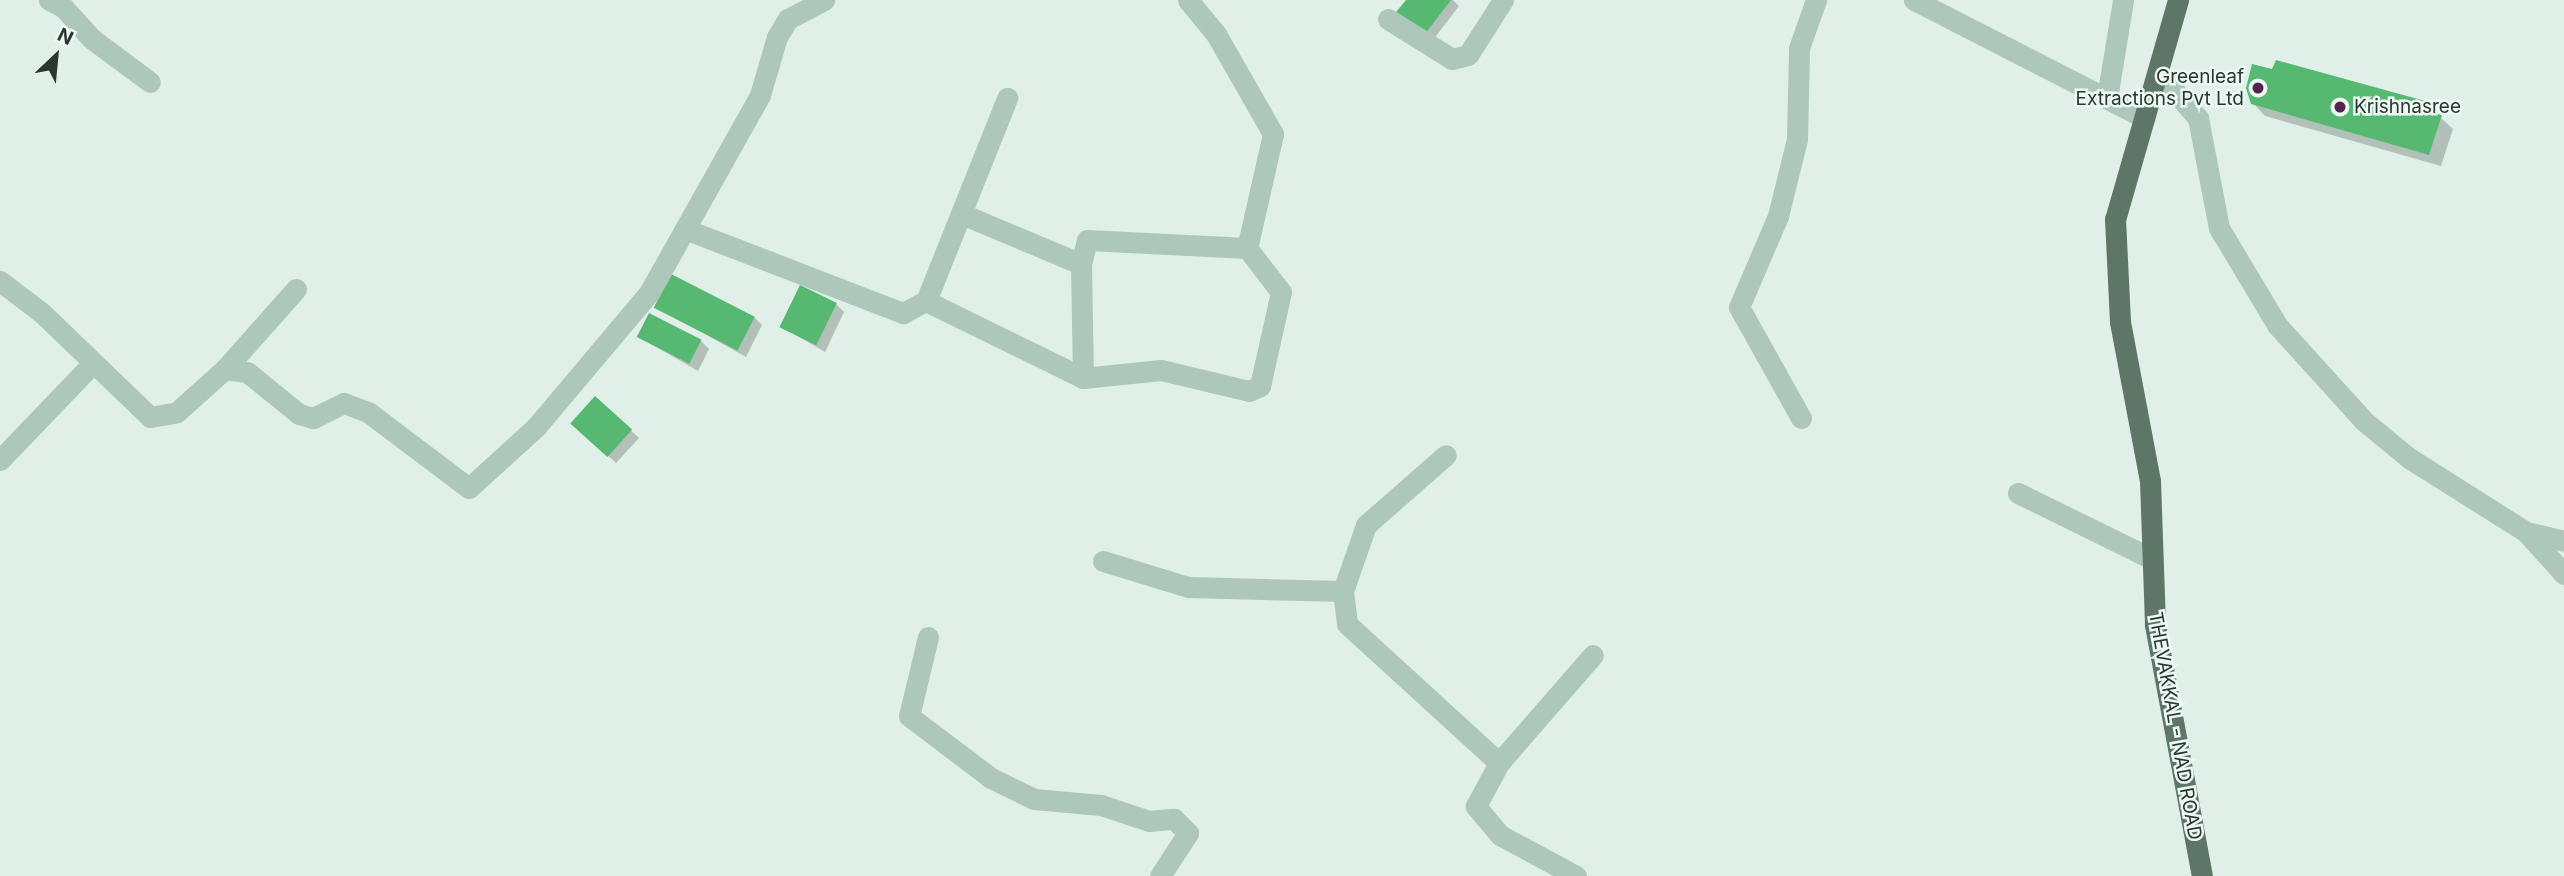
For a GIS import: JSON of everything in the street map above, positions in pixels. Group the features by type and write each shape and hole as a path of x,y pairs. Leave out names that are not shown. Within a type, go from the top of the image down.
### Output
{"main road":[{"name":"THEVAKKAL - NAD ROAD","path":"2178,0 2115,219 2120,322 2150,481 2155,625 2202,876"}],"street":[{"path":"49,0 150,82"},
{"path":"225,369 261,381 299,414 313,418 344,403 358,407 469,488 536,427 649,293 760,95 777,37 788,19 824,0"},
{"path":"1188,0 1216,34 1273,134 1247,248"},
{"path":"1388,19 1452,59 1468,55 1503,0"},
{"path":"1801,418 1739,307 1778,216 1797,139 1799,48 1816,0"},
{"path":"1914,0 2145,118"},
{"path":"2106,98 2123,0"},
{"path":"2159,73 2198,118 2219,228 2277,325 2364,421 2420,465 2526,532 2564,574"},
{"path":"685,229 903,313 926,302 1007,98"},
{"path":"962,214 1081,264"},
{"path":"926,302 1083,378 1161,370 1255,392 1281,292 1247,248 1087,240 1081,264 1083,378"},
{"path":"0,281 42,313 150,417 177,412 225,369 296,289"},
{"path":"0,460 93,363"},
{"path":"1446,455 1366,526 1343,591 1347,624 1499,763"},
{"path":"2018,493 2152,559"},
{"path":"2526,532 2564,541"},
{"path":"1103,561 1188,587 1343,591"},
{"path":"928,637 909,716 991,778 1034,799 1101,805 1149,821 1174,819 1188,833 1160,876"},
{"path":"1576,876 1540,867 1487,824 1476,806 1499,763 1593,655"}],"building":[{"path":"1406,0 1451,0 1425,34 1396,12"},
{"name":"Krishnasree","path":"2276,60 2425,101 2422,110 2442,115 2429,155 2251,104 2246,88 2252,64 2272,69"},
{"path":"671,274 755,317 738,351 654,308"},
{"path":"800,285 837,303 816,345 779,327"},
{"path":"649,313 702,340 689,364 637,337"},
{"path":"595,396 632,429 607,457 570,423"}],"place":[{"name":"Greenleaf Extractions Pvt Ltd","path":"2258,88"},
{"name":"Krishnasree","path":"2340,107"}]}
